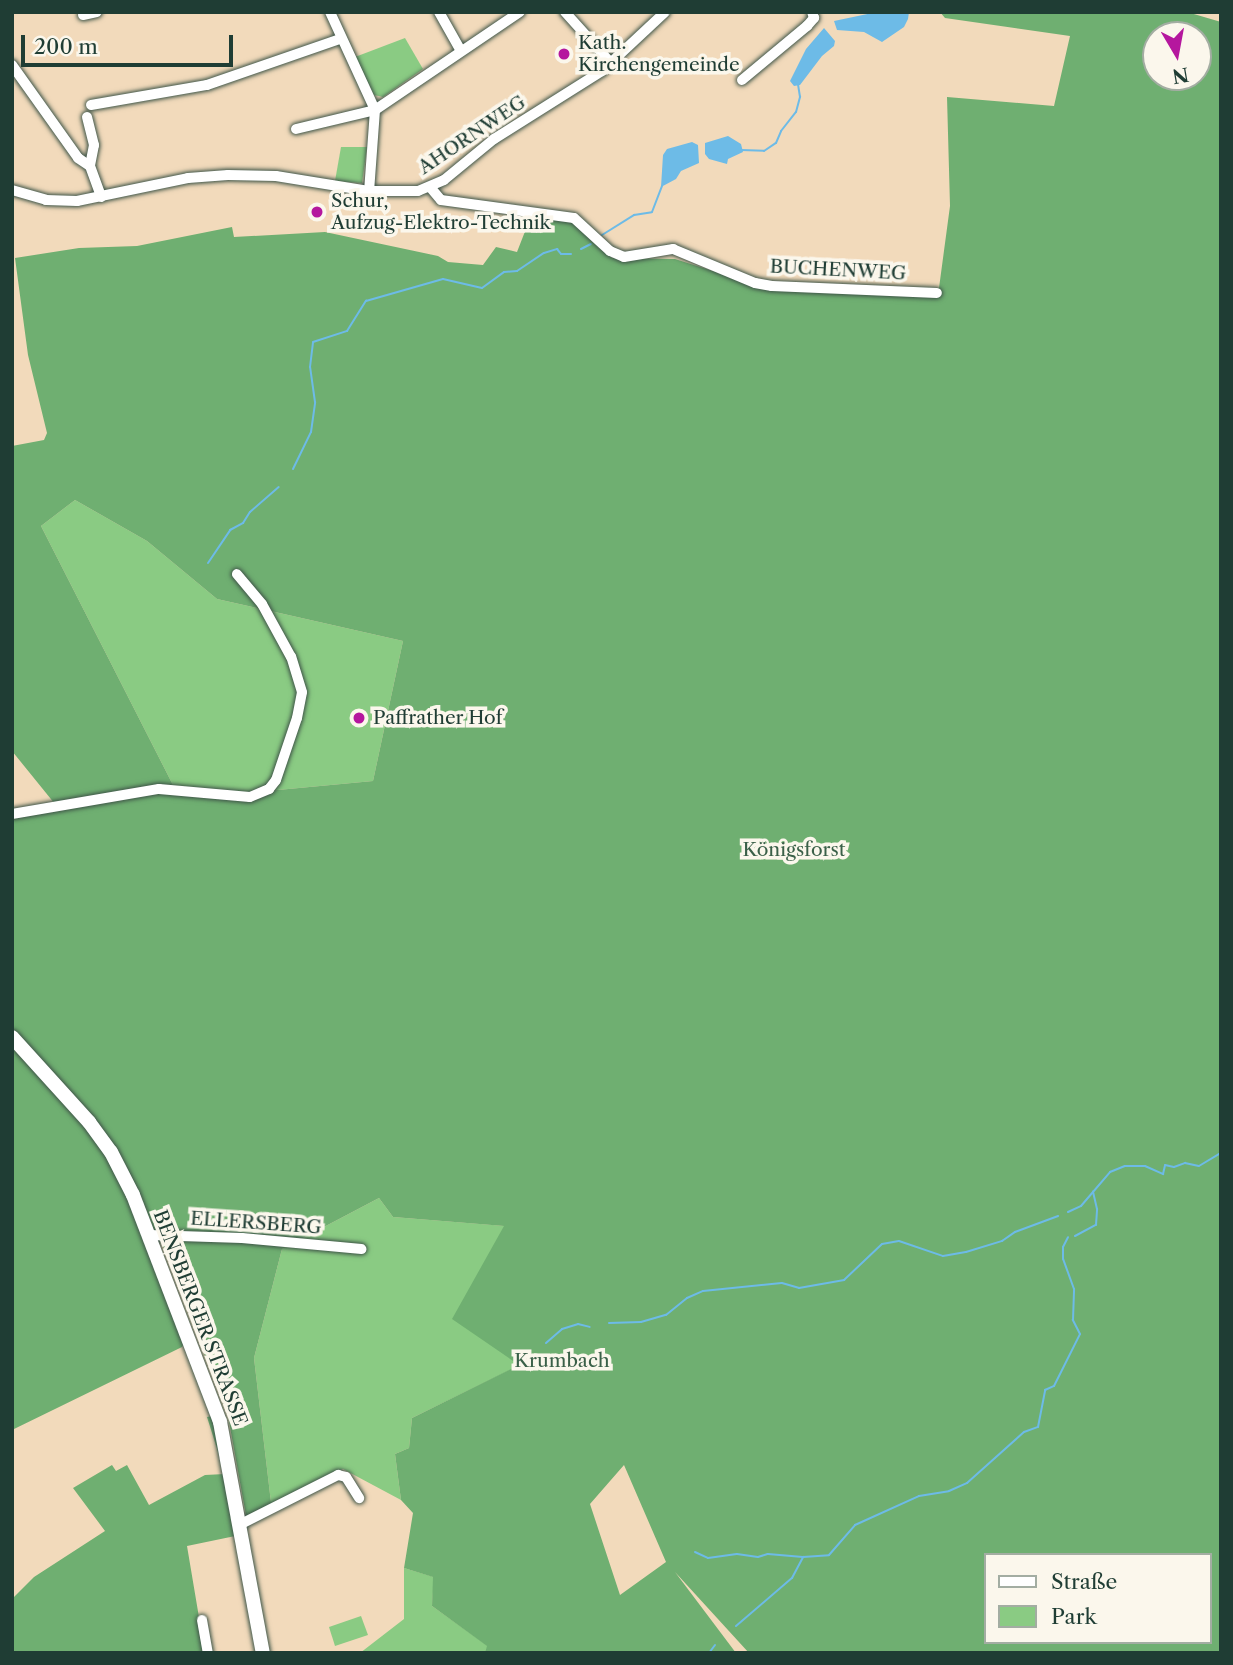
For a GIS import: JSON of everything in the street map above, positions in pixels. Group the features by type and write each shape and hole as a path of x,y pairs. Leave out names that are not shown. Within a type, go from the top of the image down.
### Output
{"main road":[{"name":"BENSBERGER STRASSE","path":"12,1037 102,1138 122,1172 149,1235 220,1422 263,1653"}],"street":[{"path":"83,15 97,12"},
{"path":"330,12 374,110 369,191"},
{"path":"439,12 461,51"},
{"path":"296,130 374,110 520,12"},
{"path":"565,12 611,63"},
{"name":"AHORNWEG","path":"12,190 46,200 101,197 188,178 228,174 276,176 369,191 396,192 430,187 526,117 611,63 665,12"},
{"path":"742,80 807,26 814,18 812,12"},
{"path":"91,105 207,85 340,39"},
{"path":"12,65 78,158 90,166"},
{"path":"87,117 94,145 90,166 101,197"},
{"name":"BUCHENWEG","path":"430,187 441,200 574,218 610,251 624,257 673,249 687,252 755,283 772,286 937,293"},
{"path":"12,814 159,789 250,797 269,789 281,768 297,718 302,692 291,657 262,604 237,574"},
{"name":"ELLERSBERG","path":"149,1235 242,1238 361,1249"},
{"path":"241,1524 338,1475 346,1477 359,1498"},
{"path":"202,1620 208,1653"}],"green space":[{"name":"Königsforst","path":"940,12 1187,12 1221,22 1221,1653 749,1653 675,1572 736,1653 485,1653 487,1646 432,1606 433,1577 404,1568 413,1513 401,1500 395,1454 409,1448 412,1418 519,1365 452,1319 504,1226 393,1217 379,1198 282,1249 254,1358 272,1511 247,1521 228,1416 160,1238 146,1236 186,1339 182,1347 12,1430 12,818 59,809 12,751 12,446 44,440 47,433 28,355 15,258 79,248 137,246 232,227 234,237 325,232 438,256 448,262 483,265 496,247 517,252 531,216 569,220 591,235 612,258 675,259 757,285 939,288 950,206 947,97 1054,106 1070,36 945,18","holes":["75,500 147,541 217,599 403,641 373,781 246,793 174,787 41,526","624,1465 666,1562 620,1595 590,1504"]},
{"path":"405,38 423,69 383,97 374,95 355,57"},
{"path":"341,147 367,147 362,183 335,181"},
{"path":"75,500 147,541 217,599 403,641 373,781 246,793 174,787 41,526"},
{"path":"379,1198 393,1217 505,1226 520,1365 412,1418 409,1448 395,1454 401,1500 343,1469 272,1511 254,1358 282,1249"},
{"path":"212,1416 240,1535 187,1546 205,1653 12,1653 12,1599 34,1577 105,1531 73,1488 112,1465 116,1471 127,1465 149,1505 205,1475 225,1474 207,1417"},
{"path":"404,1568 434,1577 432,1606 488,1646 485,1653 360,1653 404,1619"},
{"path":"361,1616 368,1635 335,1646 329,1627"}],"water":[{"path":"877,12 909,12 904,27 882,42 864,32 837,30 834,21"},
{"path":"824,28 835,41 834,46 822,56 800,85 794,86 790,81 806,49"},
{"path":"728,136 741,144 743,152 728,159 727,164 709,159 705,154 705,143"},
{"path":"692,142 698,145 699,163 681,171 676,179 661,187 663,155 667,149"}],"waterway":[{"path":"741,150 764,151 776,143 781,131 796,112 800,97 798,85"},
{"path":"602,235 634,215 652,212 662,186"},
{"path":"581,249 591,244"},
{"path":"293,469 311,432 315,402 310,367 313,342 347,331 366,301 443,279 482,288 504,272 517,271 544,253 557,249 561,254 571,254"},
{"path":"208,563 230,530 243,523 250,512 279,487"},
{"path":"1068,1212 1081,1206 1110,1172 1125,1166 1145,1166 1163,1174 1165,1165 1174,1167 1185,1163 1199,1166 1221,1153"},
{"path":"1075,1236 1096,1225 1097,1209 1093,1191"},
{"path":"609,1323 641,1322 666,1315 687,1298 703,1291 782,1283 799,1288 844,1280 882,1244 899,1241 943,1256 966,1252 1002,1241 1015,1232 1058,1216"},
{"path":"736,1626 792,1578 803,1557 829,1555 855,1525 919,1496 949,1491 967,1483 1024,1432 1038,1427 1045,1390 1054,1386 1080,1334 1073,1320 1074,1289 1063,1259 1063,1247 1068,1237"},
{"path":"546,1343 562,1329 578,1324 590,1327"},
{"path":"695,1552 708,1558 737,1554 803,1557"},
{"path":"709,1653 715,1645"}],"place":[{"name":"Kath. Kirchengemeinde","path":"564,54"},
{"name":"Schur, Aufzug-Elektro-Technik","path":"317,212"},
{"name":"Paffrather Hof","path":"359,718"}],"park label":[{"name":"Krumbach","path":"562,1361"}]}
